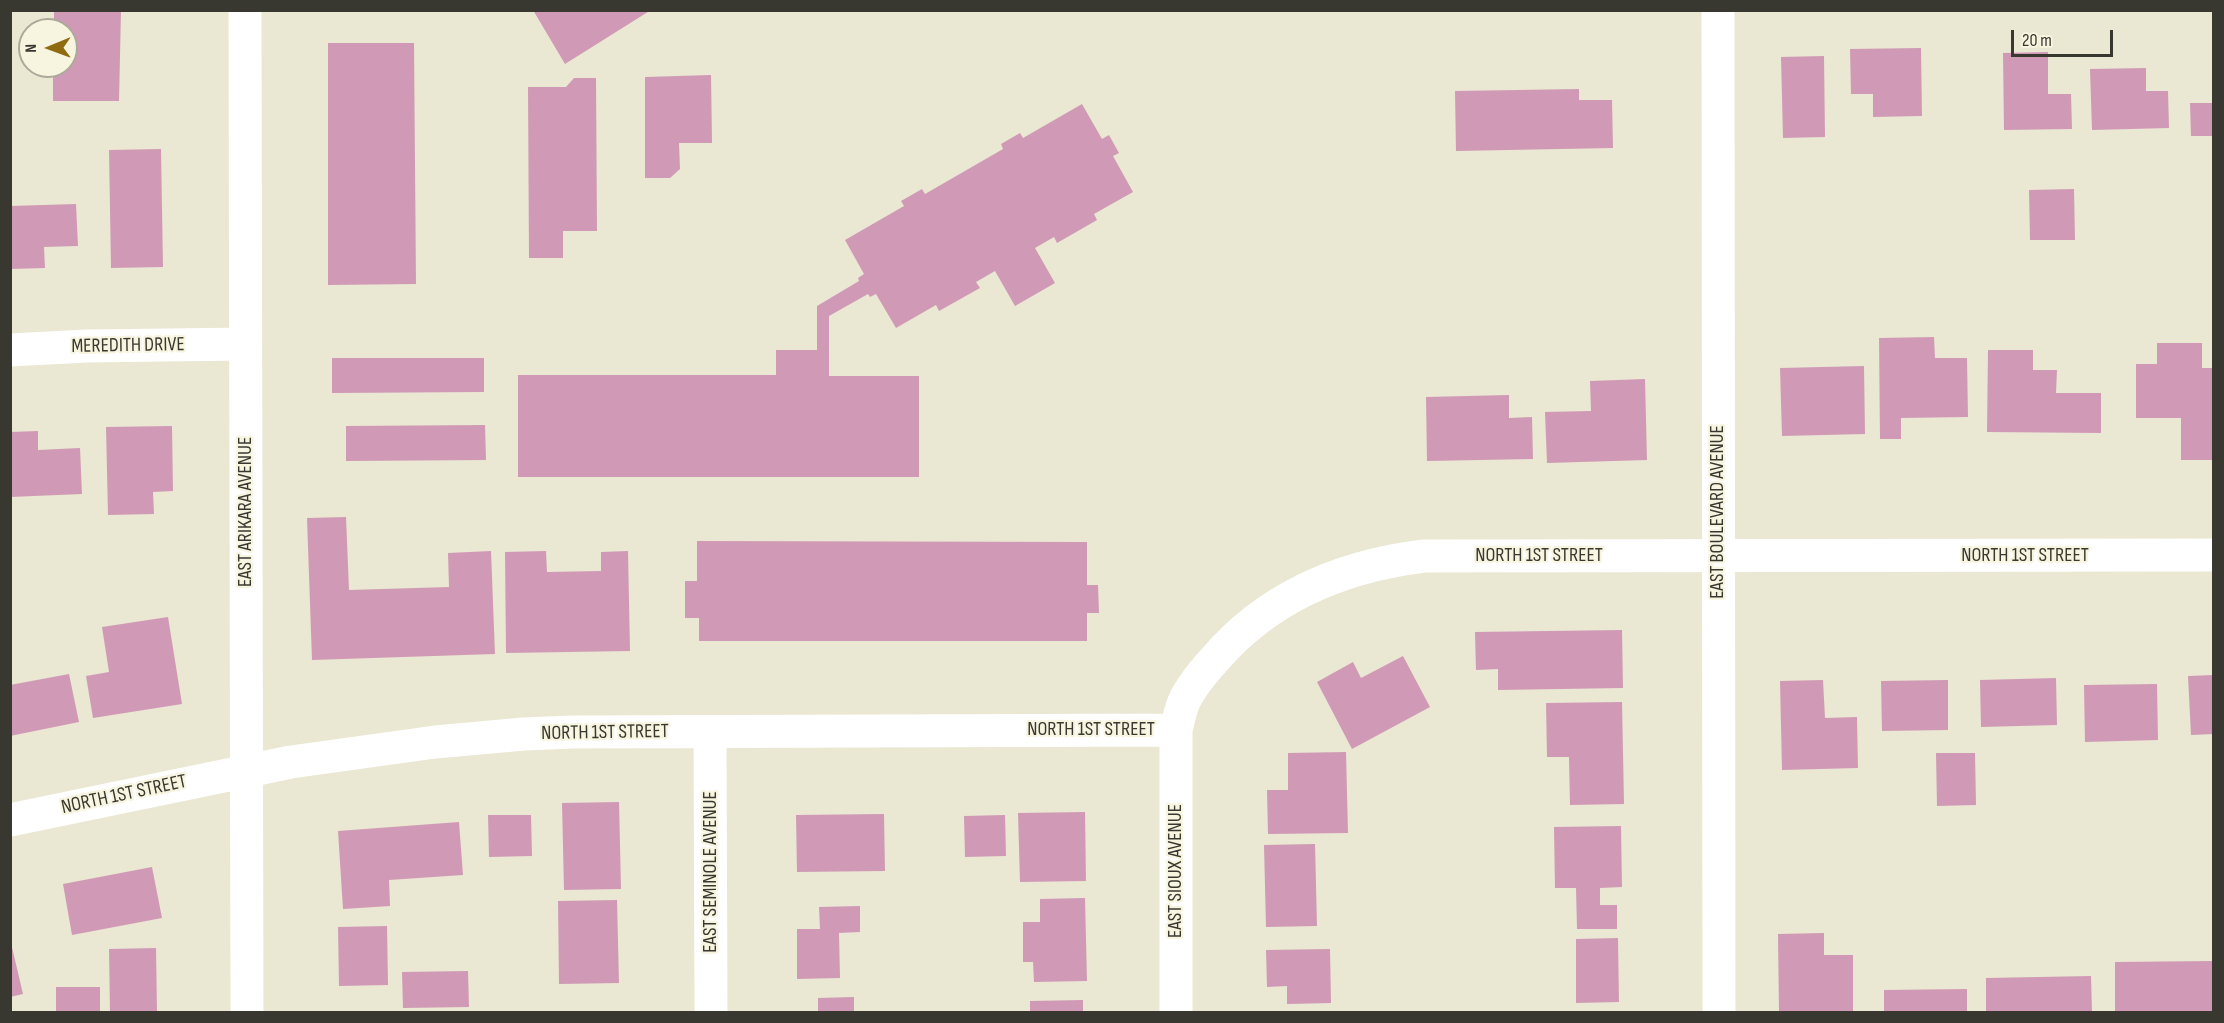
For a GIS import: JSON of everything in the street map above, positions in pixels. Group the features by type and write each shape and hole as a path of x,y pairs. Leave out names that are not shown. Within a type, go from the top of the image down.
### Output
{"street":[{"name":"EAST ARIKARA AVENUE","path":"245,10 247,1012"},
{"name":"EAST BOULEVARD AVENUE","path":"1719,10 1719,1012"},
{"name":"MEREDITH DRIVE","path":"10,350 87,346 246,344"},
{"name":"NORTH 1ST STREET","path":"10,820 247,770 363,751 478,737 573,732 1176,730 1183,704 1200,675 1241,631 1262,615 1305,589 1332,577 1392,560 1424,556 2214,555"},
{"name":"EAST SIOUX AVENUE","path":"1176,730 1176,1012"},
{"name":"EAST SEMINOLE AVENUE","path":"710,732 711,1012"}],"building":[{"path":"54,10 121,10 119,101 53,101 53,78 78,78 78,18 54,18"},
{"path":"533,10 651,10 565,64"},
{"path":"328,43 414,43 416,284 328,285"},
{"path":"1921,48 1922,116 1873,117 1873,94 1851,94 1850,49"},
{"path":"2048,52 2048,94 2071,94 2072,129 2004,130 2003,53"},
{"path":"1824,56 1825,137 1783,138 1781,57"},
{"path":"2146,68 2146,91 2168,91 2169,128 2092,130 2090,69"},
{"path":"711,75 712,143 679,143 680,169 670,178 645,178 645,77"},
{"path":"574,78 596,78 597,231 563,231 563,258 529,258 528,87 566,87"},
{"path":"1579,89 1579,100 1612,100 1613,148 1456,151 1455,91"},
{"path":"2190,103 2214,103 2214,136 2191,136"},
{"path":"1082,104 1102,139 1109,135 1119,153 1113,156 1133,192 1094,214 1097,220 1057,243 1054,237 1035,248 1055,283 1015,306 995,271 976,282 980,288 939,311 936,305 896,328 876,294 870,297 868,294 829,316 829,376 919,376 919,477 518,477 518,375 776,375 776,350 817,350 817,306 859,281 858,278 864,274 845,240 904,206 901,201 922,189 925,194 1003,149 1001,144 1020,133 1023,138"},
{"path":"161,149 163,267 111,268 109,150"},
{"path":"2074,189 2075,240 2030,240 2029,190"},
{"path":"76,204 78,246 44,247 45,268 10,269 10,206"},
{"path":"1934,337 1935,358 1967,358 1968,417 1901,418 1901,439 1880,439 1879,338"},
{"path":"2157,343 2202,343 2202,368 2214,368 2214,460 2181,460 2181,418 2136,418 2136,364 2157,364"},
{"path":"1988,350 2033,350 2033,370 2057,370 2056,393 2101,393 2101,433 1987,432"},
{"path":"332,358 484,358 484,392 332,393"},
{"path":"1864,366 1865,434 1782,436 1780,368"},
{"path":"1645,379 1647,460 1547,463 1545,412 1591,411 1590,381"},
{"path":"1509,395 1509,418 1532,417 1533,459 1427,461 1426,397"},
{"path":"485,425 486,460 346,461 346,426"},
{"path":"172,426 173,491 153,492 154,514 108,515 106,427"},
{"path":"38,431 38,450 80,448 82,494 10,497 10,432"},
{"path":"346,517 349,590 449,587 448,553 491,551 495,654 312,660 307,518"},
{"path":"697,541 1087,542 1087,585 1098,585 1099,613 1087,613 1087,641 699,641 699,618 685,618 685,581 697,581"},
{"path":"546,551 547,572 601,571 601,552 628,551 630,651 506,653 505,552"},
{"path":"168,617 182,704 93,718 86,676 109,672 102,627"},
{"path":"1622,630 1623,688 1498,690 1498,669 1476,670 1475,632"},
{"path":"1403,656 1430,707 1352,749 1317,682 1353,662 1361,678"},
{"path":"69,674 79,722 10,736 10,685"},
{"path":"2214,675 2214,734 2191,735 2188,676"},
{"path":"2056,678 2057,725 1981,727 1980,680"},
{"path":"1823,680 1825,718 1857,717 1858,768 1782,770 1780,681"},
{"path":"1948,680 1948,730 1882,731 1881,681"},
{"path":"2157,684 2158,740 2085,742 2084,685"},
{"path":"1622,702 1624,804 1570,805 1569,757 1547,757 1546,703"},
{"path":"1346,752 1348,833 1268,834 1267,790 1288,790 1288,753"},
{"path":"1936,753 1975,753 1976,805 1937,806"},
{"path":"619,802 621,889 564,890 562,803"},
{"path":"1085,812 1086,881 1020,882 1018,813"},
{"path":"884,814 885,871 797,872 796,815"},
{"path":"488,815 531,815 532,856 489,857"},
{"path":"1005,815 1006,856 965,857 964,816"},
{"path":"459,822 463,875 389,880 390,906 343,909 338,831"},
{"path":"1621,826 1622,887 1600,888 1600,905 1617,905 1617,929 1577,929 1576,888 1555,888 1554,827"},
{"path":"1315,844 1317,926 1266,927 1264,845"},
{"path":"152,867 162,918 72,935 63,884"},
{"path":"1085,898 1087,981 1034,982 1033,962 1023,962 1023,922 1040,922 1040,899"},
{"path":"617,900 619,983 559,984 558,901"},
{"path":"860,906 860,932 839,933 840,978 797,979 797,929 820,929 819,907"},
{"path":"387,926 388,985 339,986 338,927"},
{"path":"1824,933 1824,955 1853,955 1853,1012 1779,1012 1778,934"},
{"path":"1618,938 1619,1002 1576,1003 1576,939"},
{"path":"10,944 23,994 10,997"},
{"path":"156,948 157,1012 110,1012 109,949"},
{"path":"1330,949 1331,1003 1287,1004 1287,986 1267,987 1266,950"},
{"path":"2214,961 2214,1012 2115,1012 2115,962"},
{"path":"468,971 469,1007 403,1008 402,972"},
{"path":"2091,976 2092,1012 1986,1012 1986,978"},
{"path":"56,987 100,987 100,1012 56,1012"},
{"path":"1967,989 1967,1012 1884,1012 1884,990"},
{"path":"854,997 854,1012 818,1012 818,998"},
{"path":"1083,1000 1083,1012 1030,1012 1030,1001"}]}
